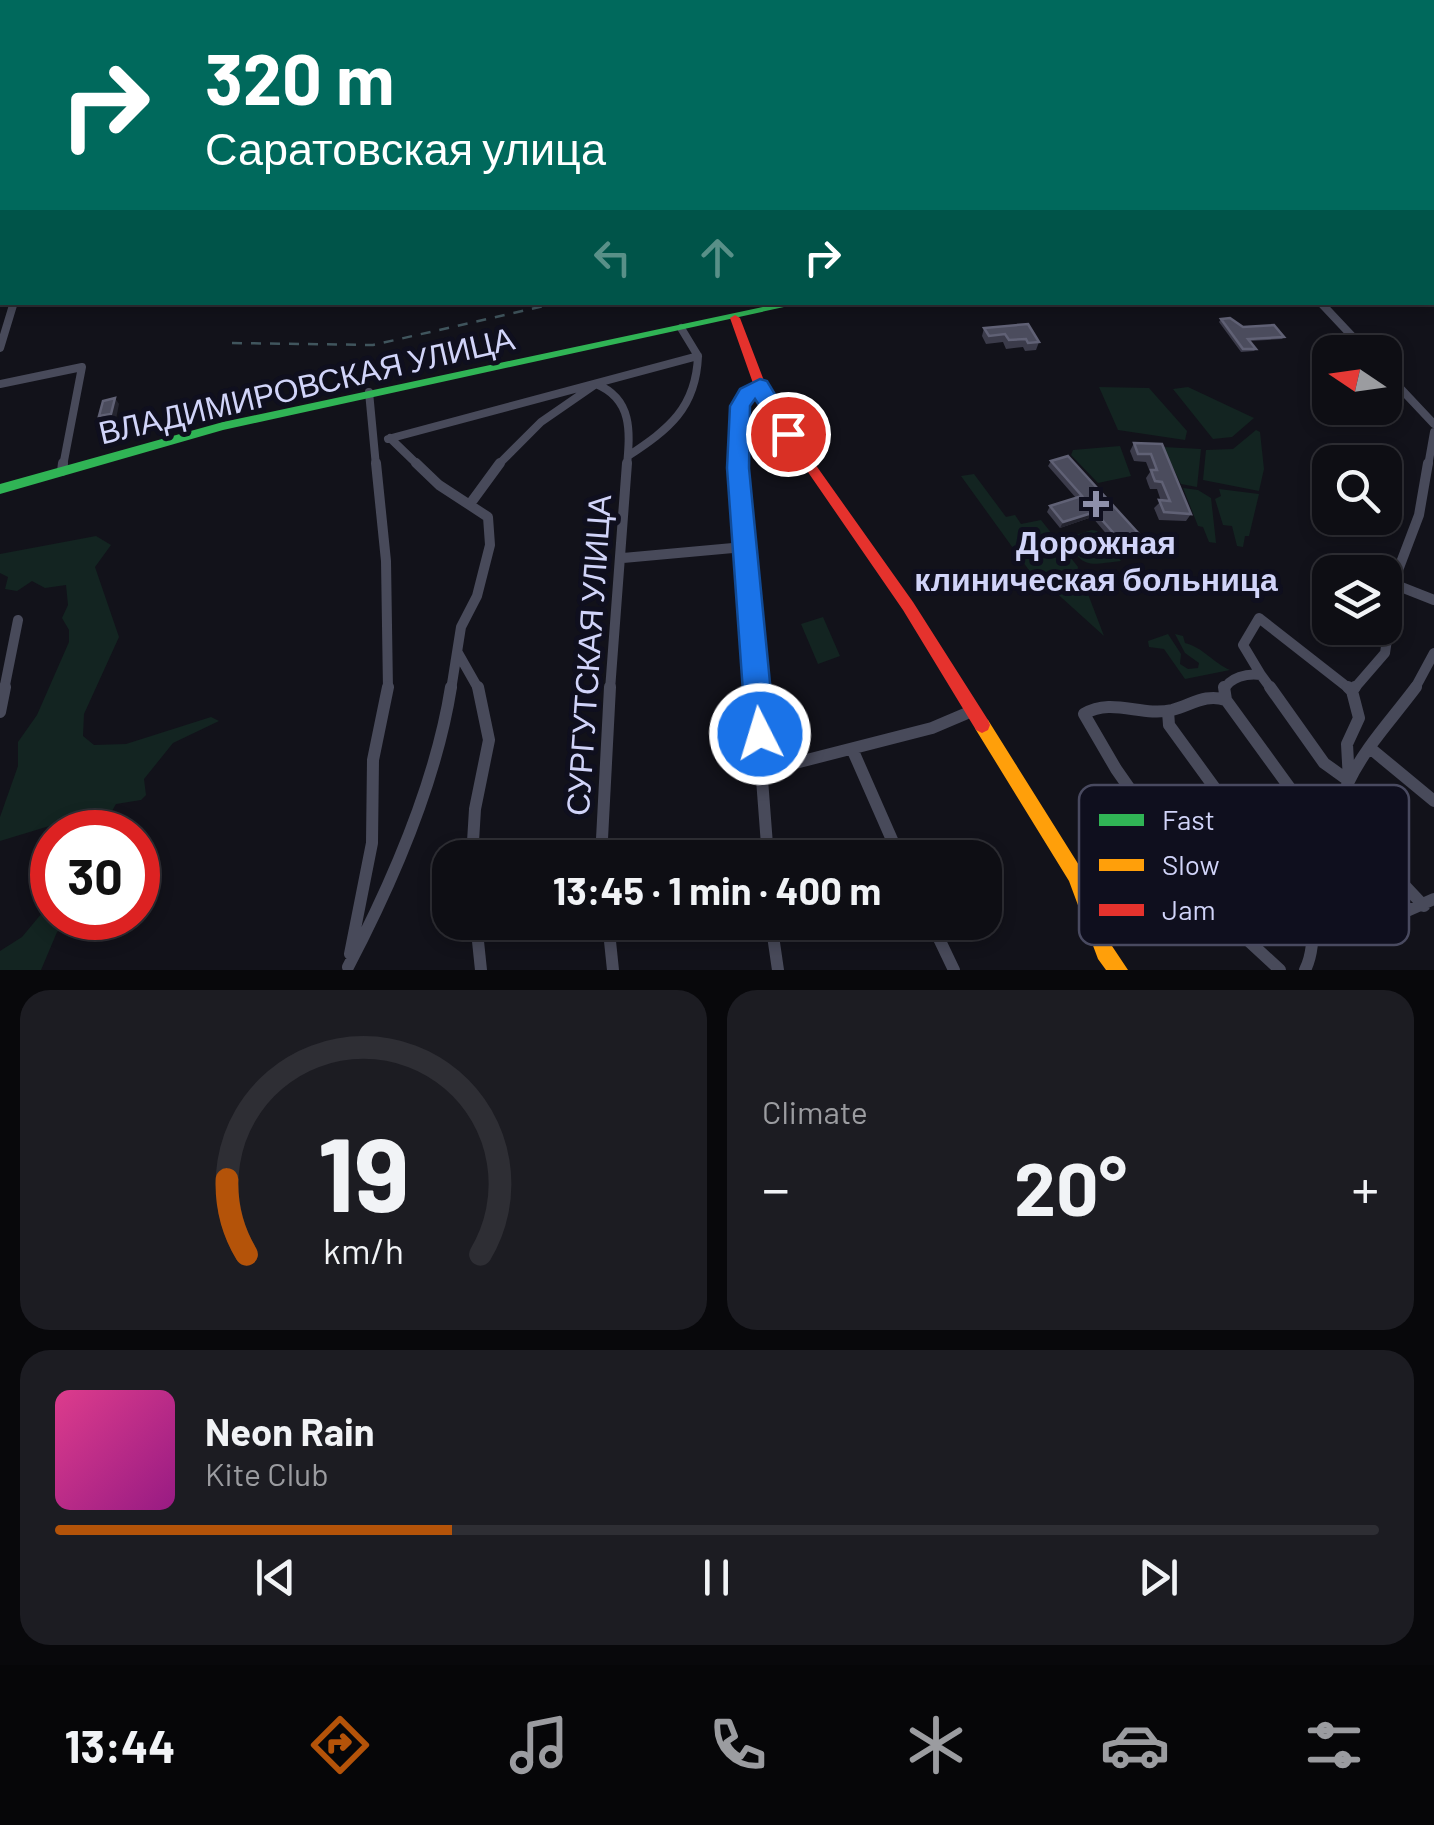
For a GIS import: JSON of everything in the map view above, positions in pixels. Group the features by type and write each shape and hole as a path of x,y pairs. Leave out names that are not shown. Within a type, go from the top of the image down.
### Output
{"main road":[{"name":"ВЛАДИМИРОВСКАЯ УЛИЦА","path":"0,488 224,417 368,383 748,305"},
{"name":"ВЛАДИМИРОВСКАЯ УЛИЦА","path":"0,479 369,392 789,305"},
{"path":"735,318 760,386 794,443 908,606 1079,884"},
{"path":"1101,945 1118,970"}],"street":[{"path":"0,348 13,305"},
{"path":"1323,305 1351,335"},
{"path":"628,456 682,416 699,382 698,356 682,328"},
{"path":"376,442 698,356"},
{"path":"0,384 82,367 62,466"},
{"path":"470,504 496,462 542,421 596,384"},
{"name":"СУРГУТСКАЯ УЛИЦА","path":"596,384 609,388 623,401 629,418 623,558 605,751 602,840"},
{"path":"760,386 747,394 740,406 738,468 767,840"},
{"path":"1402,390 1434,424"},
{"path":"348,968 372,842 373,760 388,688 386,561 369,392"},
{"path":"1402,567 1419,515 1434,432"},
{"path":"348,968 384,898 445,727 464,617 476,596 490,545 488,517 438,485 390,438"},
{"path":"623,558 744,548"},
{"path":"1402,587 1434,600"},
{"path":"1259,618 1352,691 1359,718 1348,744 1349,781 1324,763 1243,645 1259,618"},
{"path":"0,712 18,620"},
{"path":"1352,691 1385,652 1386,645"},
{"path":"458,653 478,686 489,740 473,840"},
{"path":"1347,785 1415,689 1434,653"},
{"path":"1261,675 1249,672 1236,678 1224,687 1226,700 1288,785"},
{"path":"1126,785 1084,714 1099,705 1168,710 1212,695 1226,700"},
{"path":"1168,710 1169,725 1213,785"},
{"path":"764,771 932,728 972,711"},
{"path":"1370,748 1434,801"},
{"path":"853,750 892,840"},
{"path":"478,940 481,970"},
{"path":"610,940 613,970"},
{"path":"774,940 778,970"},
{"path":"940,940 954,970"},
{"path":"1253,945 1280,970"},
{"path":"1305,970 1312,945"}],"green space":[{"path":"1099,387 1149,388 1187,431 1185,440 1118,430"},
{"path":"1188,387 1254,418 1232,437 1213,439 1173,389"},
{"path":"1256,430 1260,432 1264,469 1259,491 1203,480 1206,450 1233,449"},
{"path":"1120,446 1131,476 1098,483 1071,455 1073,450"},
{"path":"1163,447 1201,449 1197,487 1181,484"},
{"path":"974,474 1006,517 1015,515 1021,524 1041,520 1078,567 1077,572 1044,582 1036,580 961,476"},
{"path":"1183,488 1198,490 1211,498 1216,543 1209,542 1203,527 1198,526"},
{"path":"1219,489 1259,494 1243,547 1237,546 1232,526 1223,525 1215,499 1221,496"},
{"path":"1092,530 1121,561 1087,563 1065,538"},
{"path":"96,536 111,545 95,567 119,637 84,714 83,736 94,745 126,744 211,717 219,721 173,743 144,779 146,795 141,800 116,804 113,810 30,810 30,832 0,841 0,817 18,766 18,742 37,715 69,642 69,630 62,618 68,605 66,585 45,588 32,581 17,591 5,589 8,577 0,573 0,554"},
{"path":"1078,577 1104,636 1052,589 1053,585"},
{"path":"823,617 840,656 818,664 801,624"},
{"path":"1168,634 1181,654 1180,664 1188,669 1198,668 1199,663 1185,653 1175,634 1230,670 1185,679 1164,649 1149,647 1148,641"},
{"path":"30,927 30,940 54,940 41,970 0,970 0,951"}],"building":[{"path":"1230,318 1243,327 1274,325 1284,337 1248,339 1256,349 1243,349 1221,319"},
{"path":"1028,324 1039,342 1009,340 1005,334 989,336 984,328"},
{"path":"115,398 111,414 99,416 103,401"},
{"path":"1134,443 1162,444 1191,514 1164,512 1159,500 1170,501 1162,482 1155,481 1151,470 1157,470 1151,454 1138,454"},
{"path":"1068,456 1150,546 1131,553 1095,512 1063,522 1050,506 1082,496 1051,461"}],"railway":[{"path":"232,343 373,345 549,305"},
{"path":"410,356 450,338"}],"traffic: fast":[{"path":"0,489 223,426 788,305"}],"traffic: slow":[{"path":"982,725 1079,884"},
{"path":"1102,945 1118,970"}],"traffic: jam":[{"path":"735,318 760,386 794,443 908,606 982,725"}],"place":[{"name":"Дорожная клиническая больница","path":"1096,504"}],"route":[{"path":"760,734 738,468 740,406 747,394 760,386 788,434"}]}
